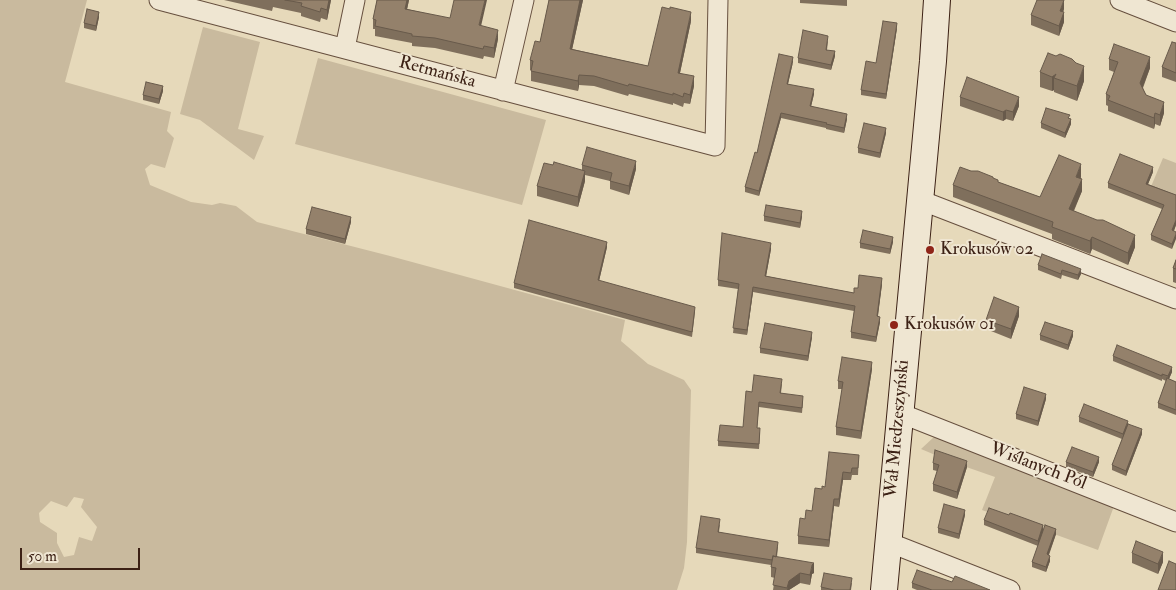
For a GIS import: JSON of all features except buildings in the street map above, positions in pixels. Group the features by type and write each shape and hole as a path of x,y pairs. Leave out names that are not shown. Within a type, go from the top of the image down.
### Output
{"main road":[{"name":"Wał Miedzeszyński","path":"884,590 937,0"}],"street":[{"name":"Retmańska","path":"159,0 183,3 503,91 715,146 718,0"},
{"path":"345,48 355,0"},
{"path":"503,91 524,0"},
{"path":"1120,0 1176,22"},
{"path":"920,200 1176,299"},
{"name":"Wiślanych Pól","path":"900,413 1176,522"},
{"path":"888,542 1010,590"}],"shaded area":[{"path":"0,0 87,0 65,82 171,112 167,131 174,138 165,168 151,164 145,169 150,185 191,202 212,205 220,203 236,206 257,222 625,320 621,341 648,364 684,380 691,390 687,542 684,568 677,590 0,590","holes":["74,497 84,499 81,507 97,527 92,541 79,537 74,555 64,557 57,543 57,533 40,522 39,513 51,501 67,507"]},
{"path":"203,27 260,42 238,129 264,136 254,160 200,120 180,114"},
{"path":"318,58 546,120 522,205 295,144"},
{"path":"1163,158 1176,163 1176,200 1150,189"},
{"path":"934,437 1114,506 1098,550 1010,518 1009,520 982,510 995,477 921,449"}],"place":[{"name":"Krokusów 02","path":"930,250"},
{"name":"Krokusów 01","path":"894,325"}]}
